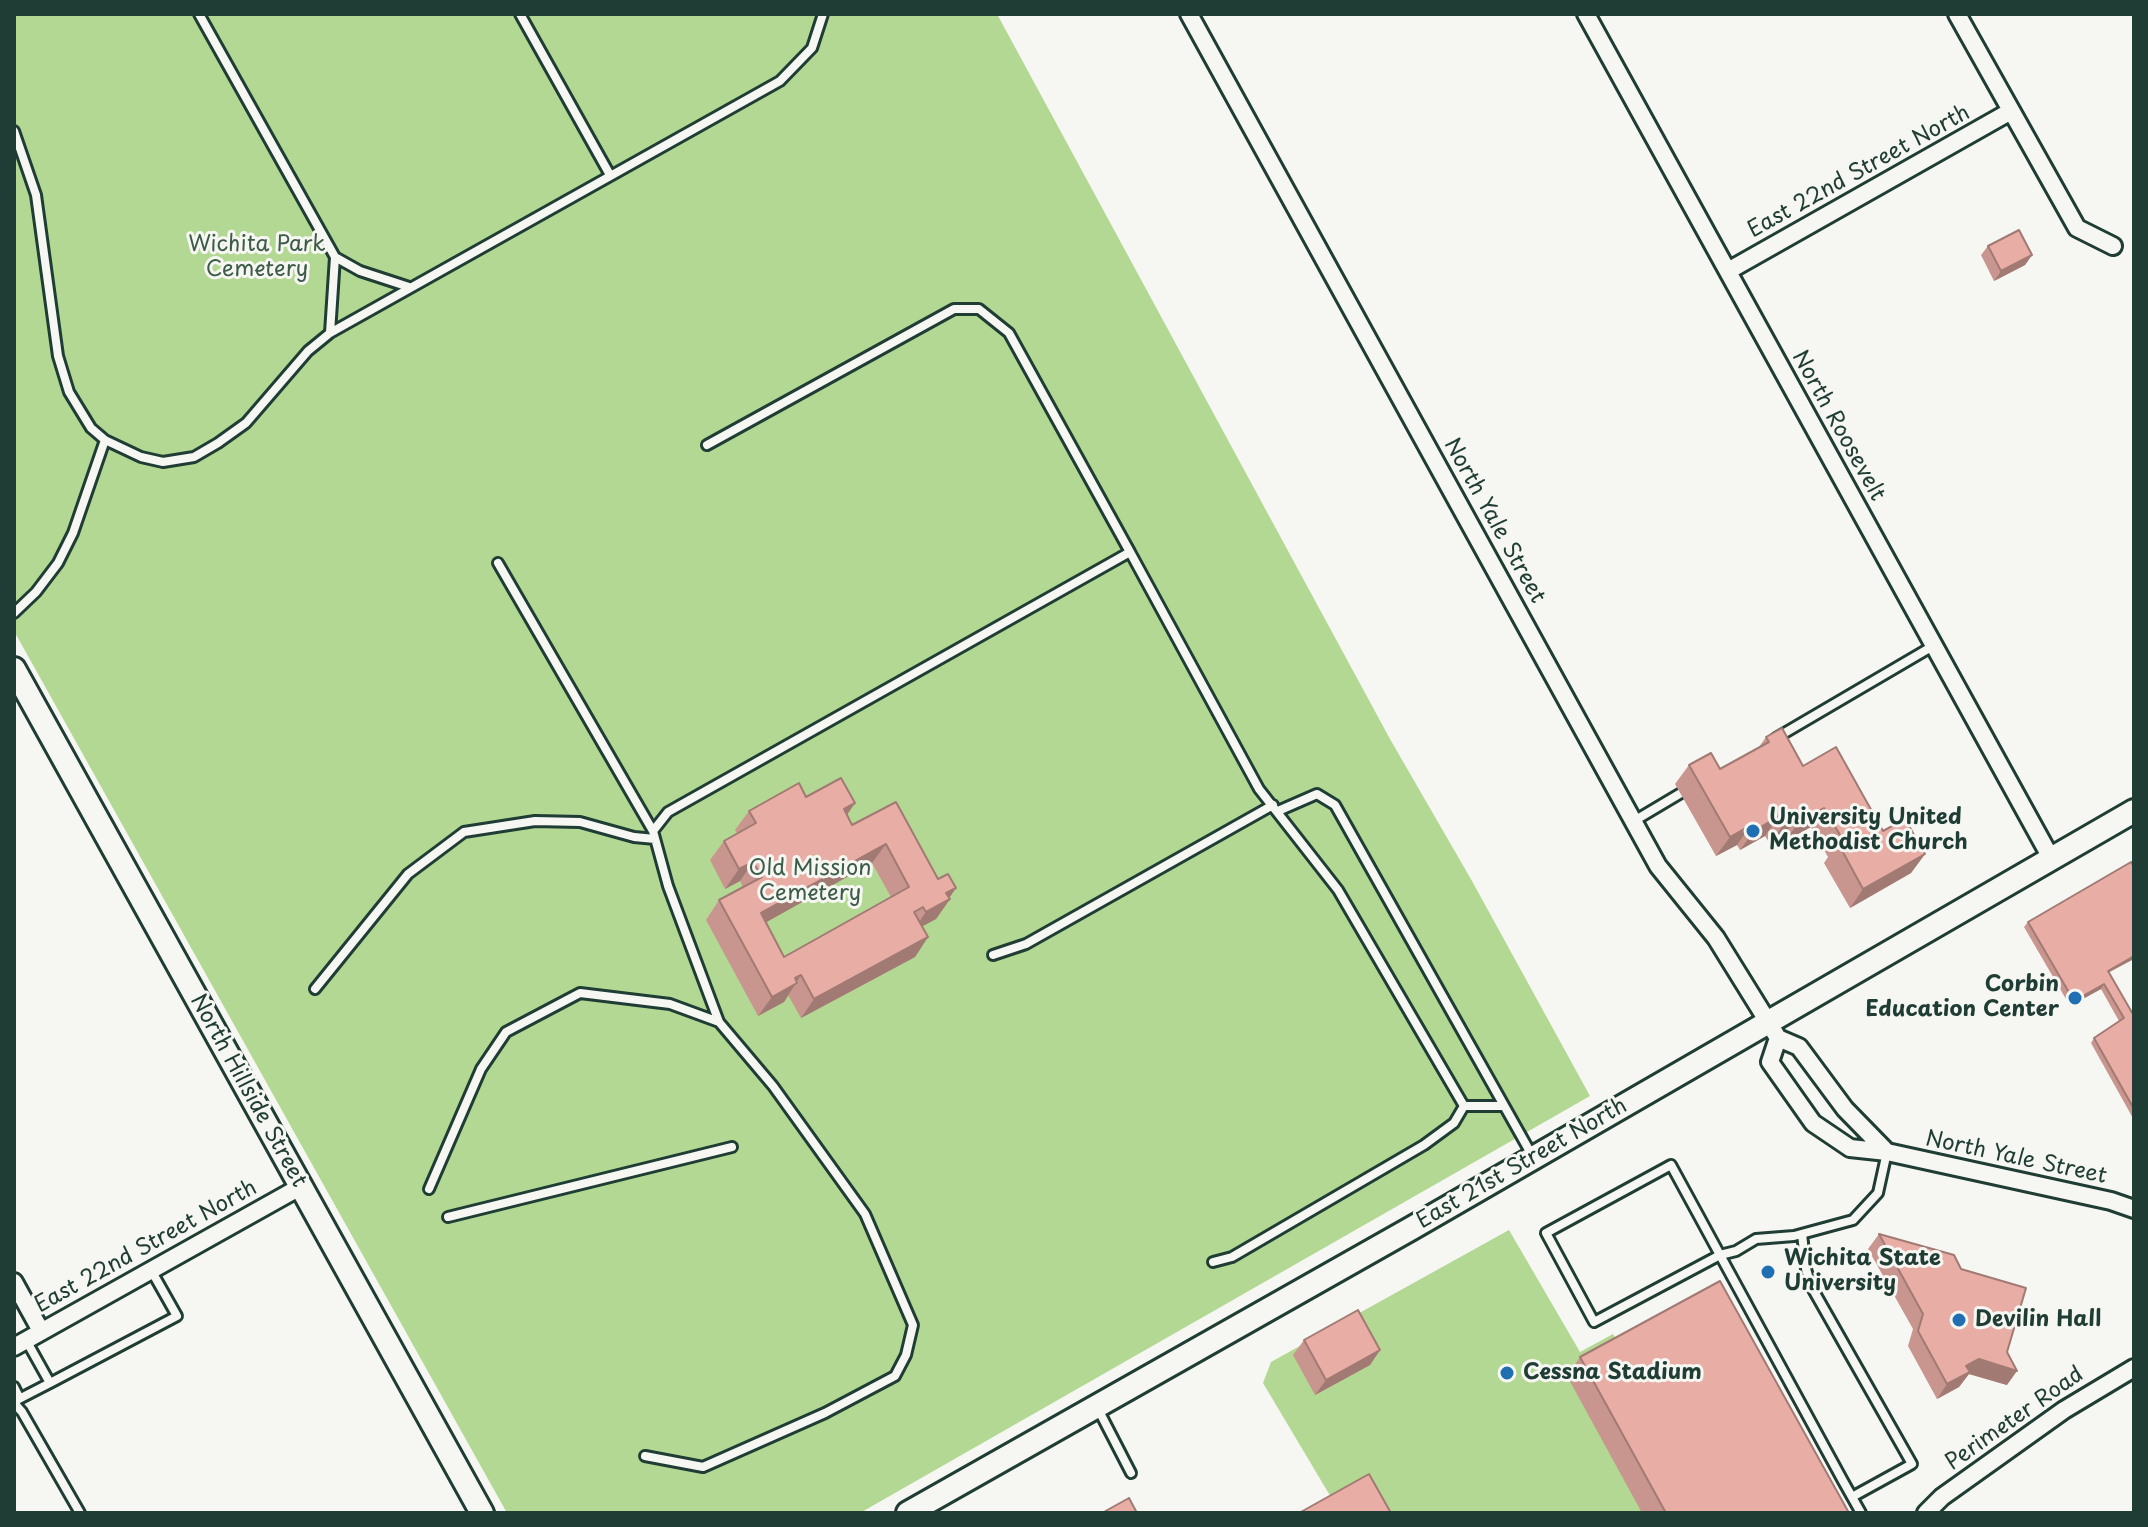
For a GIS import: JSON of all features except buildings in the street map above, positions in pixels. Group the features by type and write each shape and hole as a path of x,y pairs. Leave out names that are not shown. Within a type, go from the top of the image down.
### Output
{"main road":[{"name":"North Hillside Street","path":"16,676 482,1513"},
{"name":"East 21st Street North","path":"908,1513 1533,1157 1774,1029 2051,858 2134,811"}],"street":[{"name":"North Yale Street","path":"1189,14 1658,866 1716,938 1774,1029 1799,1047 1845,1109 1887,1152"},
{"name":"North Roosevelt","path":"1586,14 2051,858"},
{"path":"1957,14 2077,228 2113,246"},
{"name":"East 22nd Street North","path":"1728,271 2011,111"},
{"name":"North Yale Street","path":"1774,1029 1770,1062 1813,1123 1850,1148 1887,1152 2111,1201 2134,1209"},
{"name":"East 22nd Street North","path":"27,1339 300,1187"},
{"path":"14,1282 27,1339"},
{"name":"Perimeter Road","path":"1926,1513 1942,1497 2064,1410 2134,1368"}],"lane":[{"path":"199,14 335,257 360,271 409,287"},
{"path":"520,14 610,175"},
{"path":"14,131 42,221 54,333 63,374 91,428 105,440 141,457 163,462 194,457 246,423 308,351 330,333 780,81 812,48 823,14"},
{"path":"330,333 335,257"},
{"path":"707,445 954,309 979,309 1009,333 1259,789 1338,890 1464,1106"},
{"path":"14,613 36,592 58,563 73,533 105,440"},
{"path":"654,835 668,812 1130,552"},
{"path":"498,563 654,835 668,886 719,1022 773,1086 865,1214 913,1325 906,1355 895,1376 825,1413 703,1467 645,1456"},
{"path":"1770,741 1934,646"},
{"path":"1634,821 1681,793"},
{"path":"993,955 1026,944 1275,808 1317,794 1335,805 1533,1157"},
{"path":"315,989 408,874 464,832 535,821 580,822 634,837 654,835"},
{"path":"429,1189 481,1069 506,1032 580,993 670,1004 719,1022"},
{"path":"1464,1106 1504,1106"},
{"path":"1213,1262 1232,1257 1424,1145 1454,1123 1464,1106"},
{"path":"448,1217 732,1147"},
{"path":"1861,1513 1852,1497 1720,1255 1671,1165 1546,1233 1594,1322 1720,1255 1736,1251 1756,1239 1802,1234 1853,1220 1878,1193 1887,1152"},
{"path":"1802,1234 1811,1286 1912,1464 1852,1497"},
{"path":"16,1403 177,1316 151,1270"},
{"path":"27,1339 50,1383"},
{"path":"14,1387 18,1395 18,1415 80,1513"},
{"path":"1096,1407 1131,1473"}],"green space":[{"name":"Old Mission Cemetery","path":"14,14 997,14 1390,739 1590,1096 860,1513 507,1513 14,631"},
{"name":"Cessna Stadium","path":"1509,1230 1580,1352 1613,1334 1620,1346 1824,1513 1320,1513 1335,1504 1263,1383 1271,1362"}],"place":[{"name":"University United Methodist Church","path":"1753,831"},
{"name":"Corbin Education Center","path":"2075,998"},
{"name":"Wichita State University","path":"1768,1272"},
{"name":"Devilin Hall","path":"1959,1320"},
{"name":"Cessna Stadium","path":"1507,1373"}],"park label":[{"name":"Wichita Park Cemetery","path":"257,258"}]}
